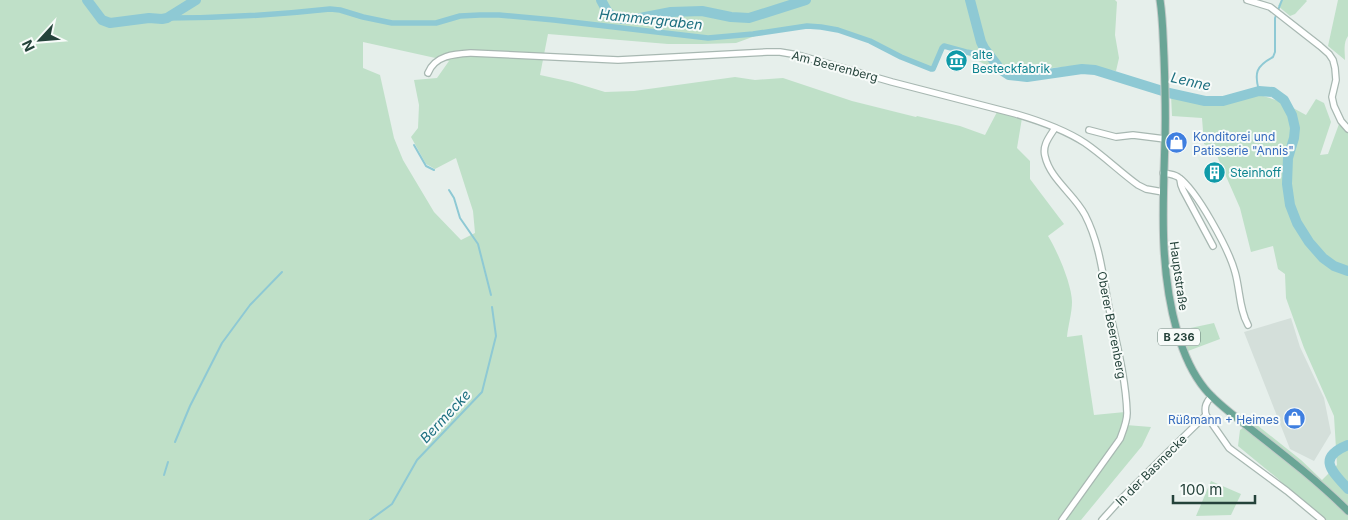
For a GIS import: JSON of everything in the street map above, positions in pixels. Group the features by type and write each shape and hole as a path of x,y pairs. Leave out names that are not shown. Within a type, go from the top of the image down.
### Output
{"main road":[{"name":"Hauptstraße","path":"1160,0 1166,103 1162,192 1165,273 1169,299 1182,347 1188,363 1212,396 1306,474 1348,512"}],"street":[{"path":"1247,0 1259,2 1270,7 1325,50 1333,60 1336,80 1333,102 1341,121 1348,129"},
{"name":"Am Beerenberg","path":"428,73 432,65 438,60 471,53 626,60 780,52 798,55 892,82 1016,114 1056,128 1086,144 1138,185 1146,189 1162,192"},
{"name":"Oberer Beerenberg","path":"1056,128 1046,144 1044,155 1052,171 1085,215 1098,248 1120,361 1127,416 1120,439 1062,520"},
{"path":"1091,131 1116,137 1133,135 1165,139"},
{"path":"1163,173 1172,174 1188,185 1214,227 1231,260 1238,282 1244,317 1248,325"},
{"path":"1180,179 1183,190 1213,246"},
{"name":"In der Basmecke","path":"1102,520 1206,415 1206,406 1212,396"},
{"path":"1206,415 1227,447 1287,491 1322,520"}],"shaded area":[{"path":"1291,318 1300,347 1324,398 1331,433 1314,461 1290,449 1244,332"}],"green space":[{"path":"0,0 1115,0 1117,2 1115,35 1119,58 1116,71 1074,66 1019,71 1009,67 986,65 956,49 946,46 942,48 933,69 901,57 870,41 838,30 807,26 766,32 736,43 668,44 548,34 540,75 605,92 634,91 735,77 755,80 783,78 852,101 960,126 985,135 997,112 1022,118 1017,148 1030,161 1030,179 1064,224 1048,236 1056,250 1070,286 1072,306 1067,337 1082,335 1094,415 1125,412 1126,425 1151,427 1142,446 1081,520 0,520","holes":["363,42 449,61 437,78 414,80 419,105 418,128 411,137 426,164 435,169 456,158 473,211 475,233 461,240 434,212 403,160 394,138 380,75 363,68"]},
{"path":"1281,0 1307,1 1295,14 1290,16 1278,6"},
{"path":"1338,0 1348,0 1348,36 1345,45 1345,60 1328,46"},
{"path":"1171,95 1203,103 1223,104 1260,95 1282,102 1306,115 1316,99 1324,103 1331,122 1320,155 1328,154 1339,124 1348,133 1348,520 1322,520 1277,478 1238,446 1240,430 1252,421 1301,460 1322,480 1337,465 1334,416 1304,348 1286,298 1285,274 1278,269 1273,246 1251,252 1240,208 1214,149 1204,144 1202,118 1172,116"},
{"path":"1214,323 1220,339 1188,351 1181,330"},
{"path":"1211,481 1241,494 1231,515 1196,516"}],"waterway":[{"name":"Lenne","path":"87,0 102,20 110,23 149,18 167,18 196,0"},
{"name":"Lenne","path":"601,0 612,16 622,19 635,19 671,12 702,11 731,17 749,18 806,0"},
{"name":"Lenne","path":"970,0 984,48 1000,69 1009,75 1027,77 1082,69 1095,70 1169,93 1205,101 1223,101 1259,91 1273,92 1284,100 1292,115 1295,128 1288,158 1287,184 1290,205 1297,223 1309,242 1323,258 1334,266 1348,271"},
{"path":"1259,91 1258,71 1263,64 1273,57 1275,52 1275,18 1282,0"},
{"name":"Hammergraben","path":"167,18 249,16 330,9 392,23 436,23 460,16 499,15 708,38 807,26 838,30 870,41 901,57 931,69 933,69 944,46 992,58"},
{"name":"Bermecke","path":"414,145 426,166 434,170"},
{"name":"Bermecke","path":"449,190 454,198 460,218 478,244 491,295"},
{"path":"175,442 190,406 222,343 250,305 282,272"},
{"name":"Bermecke","path":"370,520 392,504 417,460 482,392 496,336 492,307"},
{"name":"Lenne","path":"1348,445 1338,450 1332,455 1330,460 1333,471 1348,489"},
{"path":"164,475 168,462"}],"place":[{"name":"alte Besteckfabrik","path":"956,61"},
{"name":"Konditorei und Patisserie \"Annis\"","path":"1177,143"},
{"name":"Steinhoff","path":"1214,172"},
{"name":"Rüßmann + Heimes","path":"1295,419"}]}
